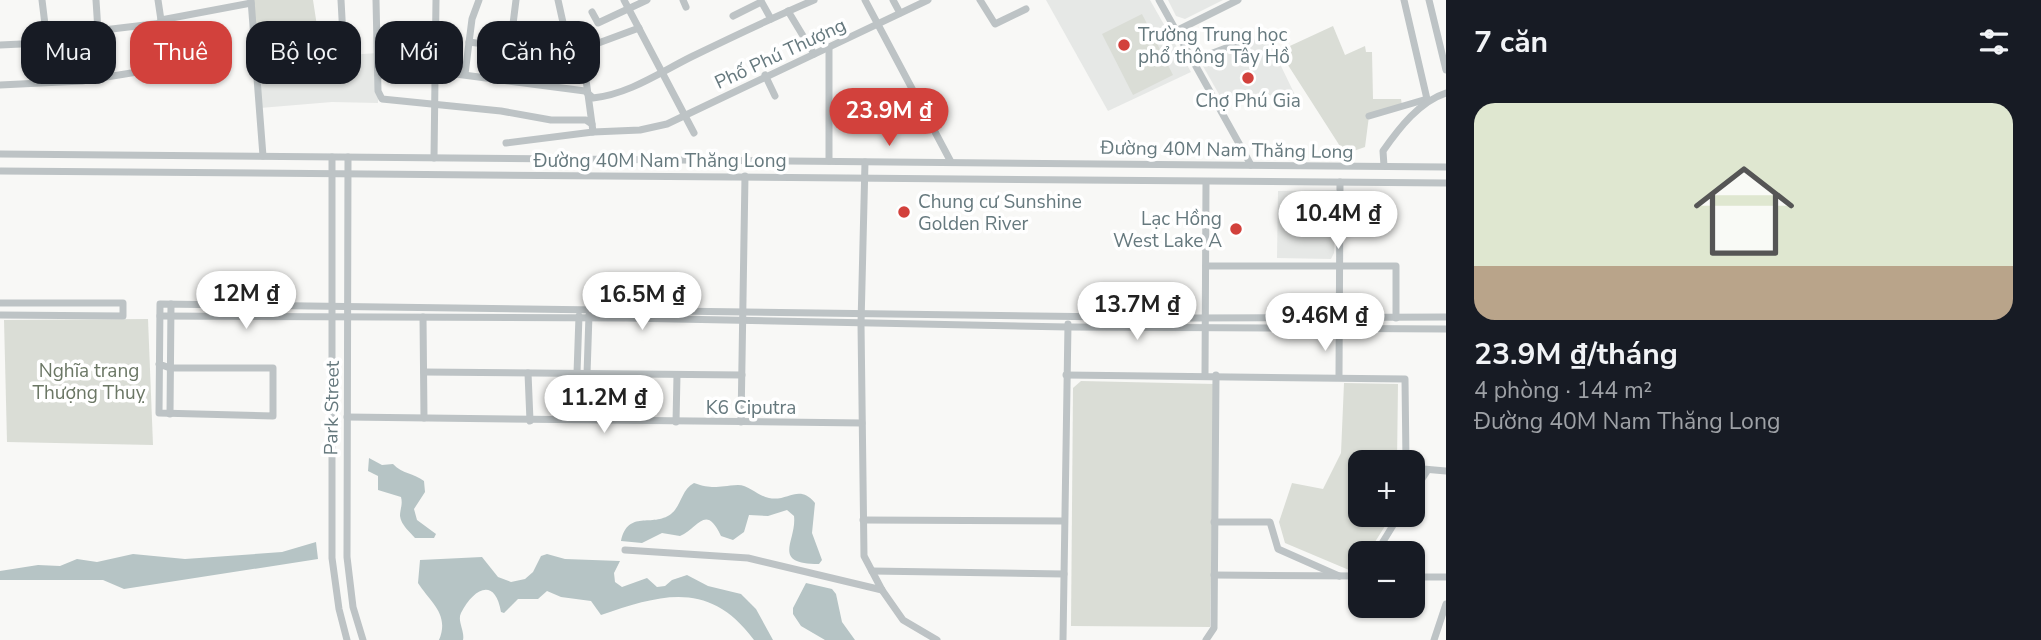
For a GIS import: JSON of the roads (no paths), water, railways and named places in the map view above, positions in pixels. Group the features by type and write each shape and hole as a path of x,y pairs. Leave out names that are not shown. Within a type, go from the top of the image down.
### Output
{"street":[{"path":"42,0 45,21"},
{"path":"96,0 97,21"},
{"path":"158,0 161,21"},
{"path":"341,0 342,21"},
{"path":"376,0 377,21"},
{"path":"435,21 436,0"},
{"path":"479,0 465,74 589,92 593,98 610,96 636,87 814,0"},
{"path":"513,21 516,0"},
{"path":"558,0 563,21"},
{"path":"624,0 683,117 694,133"},
{"path":"592,12 598,23 646,0"},
{"path":"865,0 951,162"},
{"path":"892,0 900,13"},
{"name":"Phố Phú Thượng","path":"593,128 640,130 683,117 765,75 829,48 928,0"},
{"path":"980,0 995,24 1026,9"},
{"path":"1159,0 1251,165"},
{"path":"1176,32 1238,0"},
{"path":"1404,0 1427,99"},
{"path":"1430,0 1446,70"},
{"path":"165,21 251,1 263,156"},
{"path":"733,16 761,1 771,19"},
{"path":"788,11 814,54"},
{"path":"600,43 639,28"},
{"path":"469,42 477,43"},
{"path":"1192,61 1239,43"},
{"path":"0,45 21,44"},
{"path":"829,48 829,161"},
{"path":"765,75 775,96"},
{"path":"0,85 21,84"},
{"path":"378,84 382,99 501,111 551,120 586,120 593,128"},
{"path":"433,84 434,158"},
{"path":"587,84 593,128"},
{"path":"1369,116 1446,93"},
{"path":"1384,166 1383,151 1427,99"},
{"path":"506,143 593,128"},
{"name":"Đường 40M Nam Thăng Long","path":"0,155 1446,167"},
{"name":"Park Street","path":"332,157 332,558 347,640"},
{"name":"Park Street","path":"348,157 347,557 351,595 363,640"},
{"path":"865,162 861,313 864,556 882,590 903,620 937,640"},
{"path":"1296,165 1296,182"},
{"name":"Đường 40M Nam Thăng Long","path":"0,171 1446,183"},
{"path":"741,422 745,176"},
{"path":"1205,375 1206,182"},
{"path":"1339,377 1340,182"},
{"path":"1206,265 1396,266 1396,318"},
{"path":"0,303 123,303 123,316 0,315"},
{"path":"159,364 170,368 273,368 273,416 159,413 159,364 160,303 1207,318 1446,317"},
{"path":"170,414 171,304"},
{"path":"577,373 579,308"},
{"path":"587,374 589,308"},
{"path":"160,316 589,318 1068,327 1446,328"},
{"path":"1063,640 1068,316"},
{"path":"423,317 424,418"},
{"path":"332,357 347,356"},
{"path":"424,372 742,375"},
{"path":"528,373 530,421"},
{"path":"676,422 677,375"},
{"path":"1066,375 1405,379 1406,450"},
{"path":"1206,640 1213,628 1216,375"},
{"name":"K6 Ciputra","path":"346,417 862,423"},
{"path":"1426,471 1446,471"},
{"path":"863,520 1064,521"},
{"path":"1214,522 1270,522 1278,549 1339,576"},
{"path":"625,550 748,558 882,590"},
{"path":"872,572 1064,574"},
{"path":"1214,575 1348,576"},
{"path":"1425,577 1446,577"},
{"path":"1434,640 1446,604"}],"place":[{"name":"Trường Trung học phổ thông Tây Hồ","path":"1124,45"},
{"name":"Chợ Phú Gia","path":"1248,78"},
{"name":"Chung cư Sunshine Golden River","path":"904,212"},
{"name":"Lạc Hồng West Lake A","path":"1236,229"}],"park label":[{"name":"Nghĩa trang Thượng Thuỵ","path":"89,381"}]}
